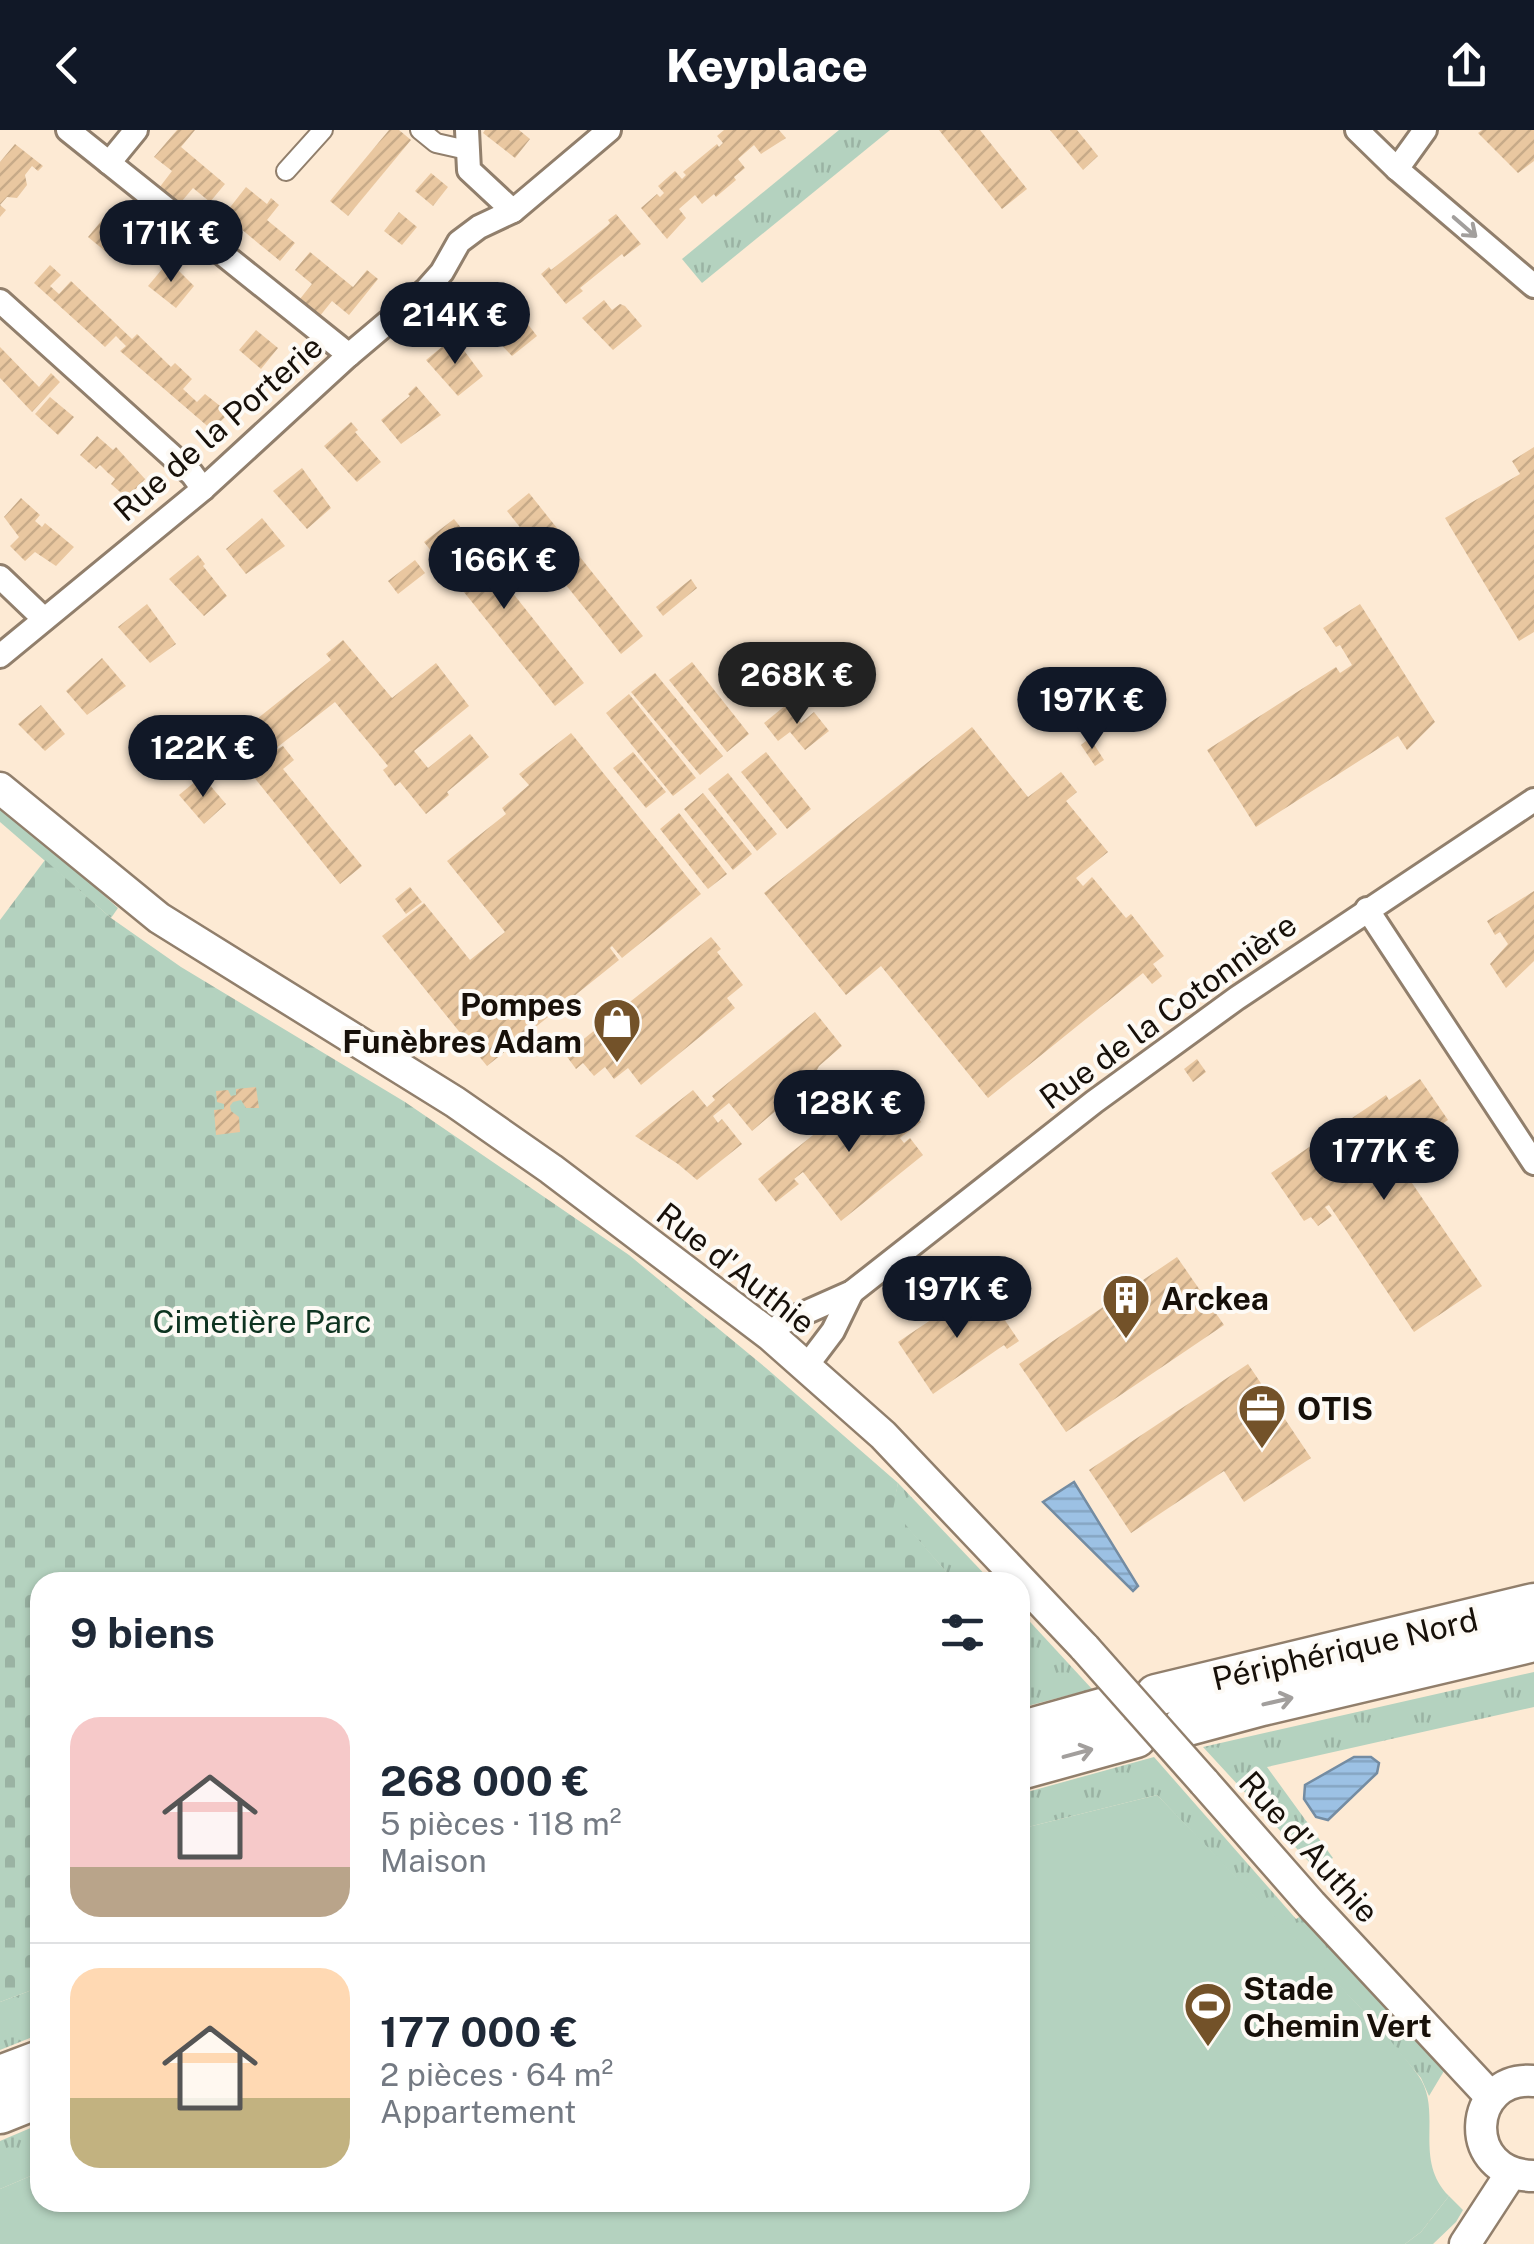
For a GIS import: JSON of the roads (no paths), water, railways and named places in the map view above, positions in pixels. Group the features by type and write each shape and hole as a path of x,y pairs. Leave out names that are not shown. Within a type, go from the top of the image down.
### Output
{"highway":[{"name":"Périphérique Nord","path":"1156,1695 1534,1604"},
{"name":"Périphérique Nord","path":"1184,1726 1534,1642"},
{"path":"1030,1729 1109,1707"},
{"path":"1030,1766 1136,1738"},
{"path":"0,2076 30,2065"},
{"path":"0,2113 30,2101"}],"street":[{"path":"68,130 348,356"},
{"path":"109,163 136,130"},
{"path":"286,172 323,130"},
{"path":"420,130 436,143 467,140 469,170 513,211"},
{"name":"Rue de la Porterie","path":"0,656 203,490 426,290 459,242 479,226 513,211 609,130"},
{"path":"1356,130 1534,286"},
{"path":"1397,169 1425,130"},
{"path":"0,301 192,474 203,490"},
{"path":"0,576 44,619"},
{"name":"Rue d'Authie","path":"0,788 159,918 455,1102 551,1168 770,1336 883,1435 1014,1572"},
{"name":"Rue de la Cotonnière","path":"770,1336 782,1323 852,1292 1094,1102 1367,909 1534,800"},
{"path":"1367,909 1534,1164"},
{"name":"Rue de la Cotonnière","path":"805,1368 832,1331 852,1292"},
{"name":"Rue d'Authie","path":"1030,1589 1311,1904 1492,2097"},
{"path":"1520,2174 1495,2163 1481,2138 1480,2123 1492,2097 1513,2082 1534,2081"},
{"path":"1465,2244 1506,2181 1520,2174"}],"water":[{"path":"1074,1482 1138,1586 1133,1591 1043,1502"},
{"path":"1354,1757 1371,1757 1379,1763 1377,1773 1328,1820 1316,1817 1304,1799 1305,1785"}],"place":[{"name":"Pompes Funèbres Adam","path":"617,1064"},
{"name":"Arckea","path":"1126,1340"},
{"name":"OTIS","path":"1262,1450"},
{"name":"Stade Chemin Vert","path":"1208,2048"}],"park label":[{"name":"Cimetière Parc","path":"262,1321"}]}
